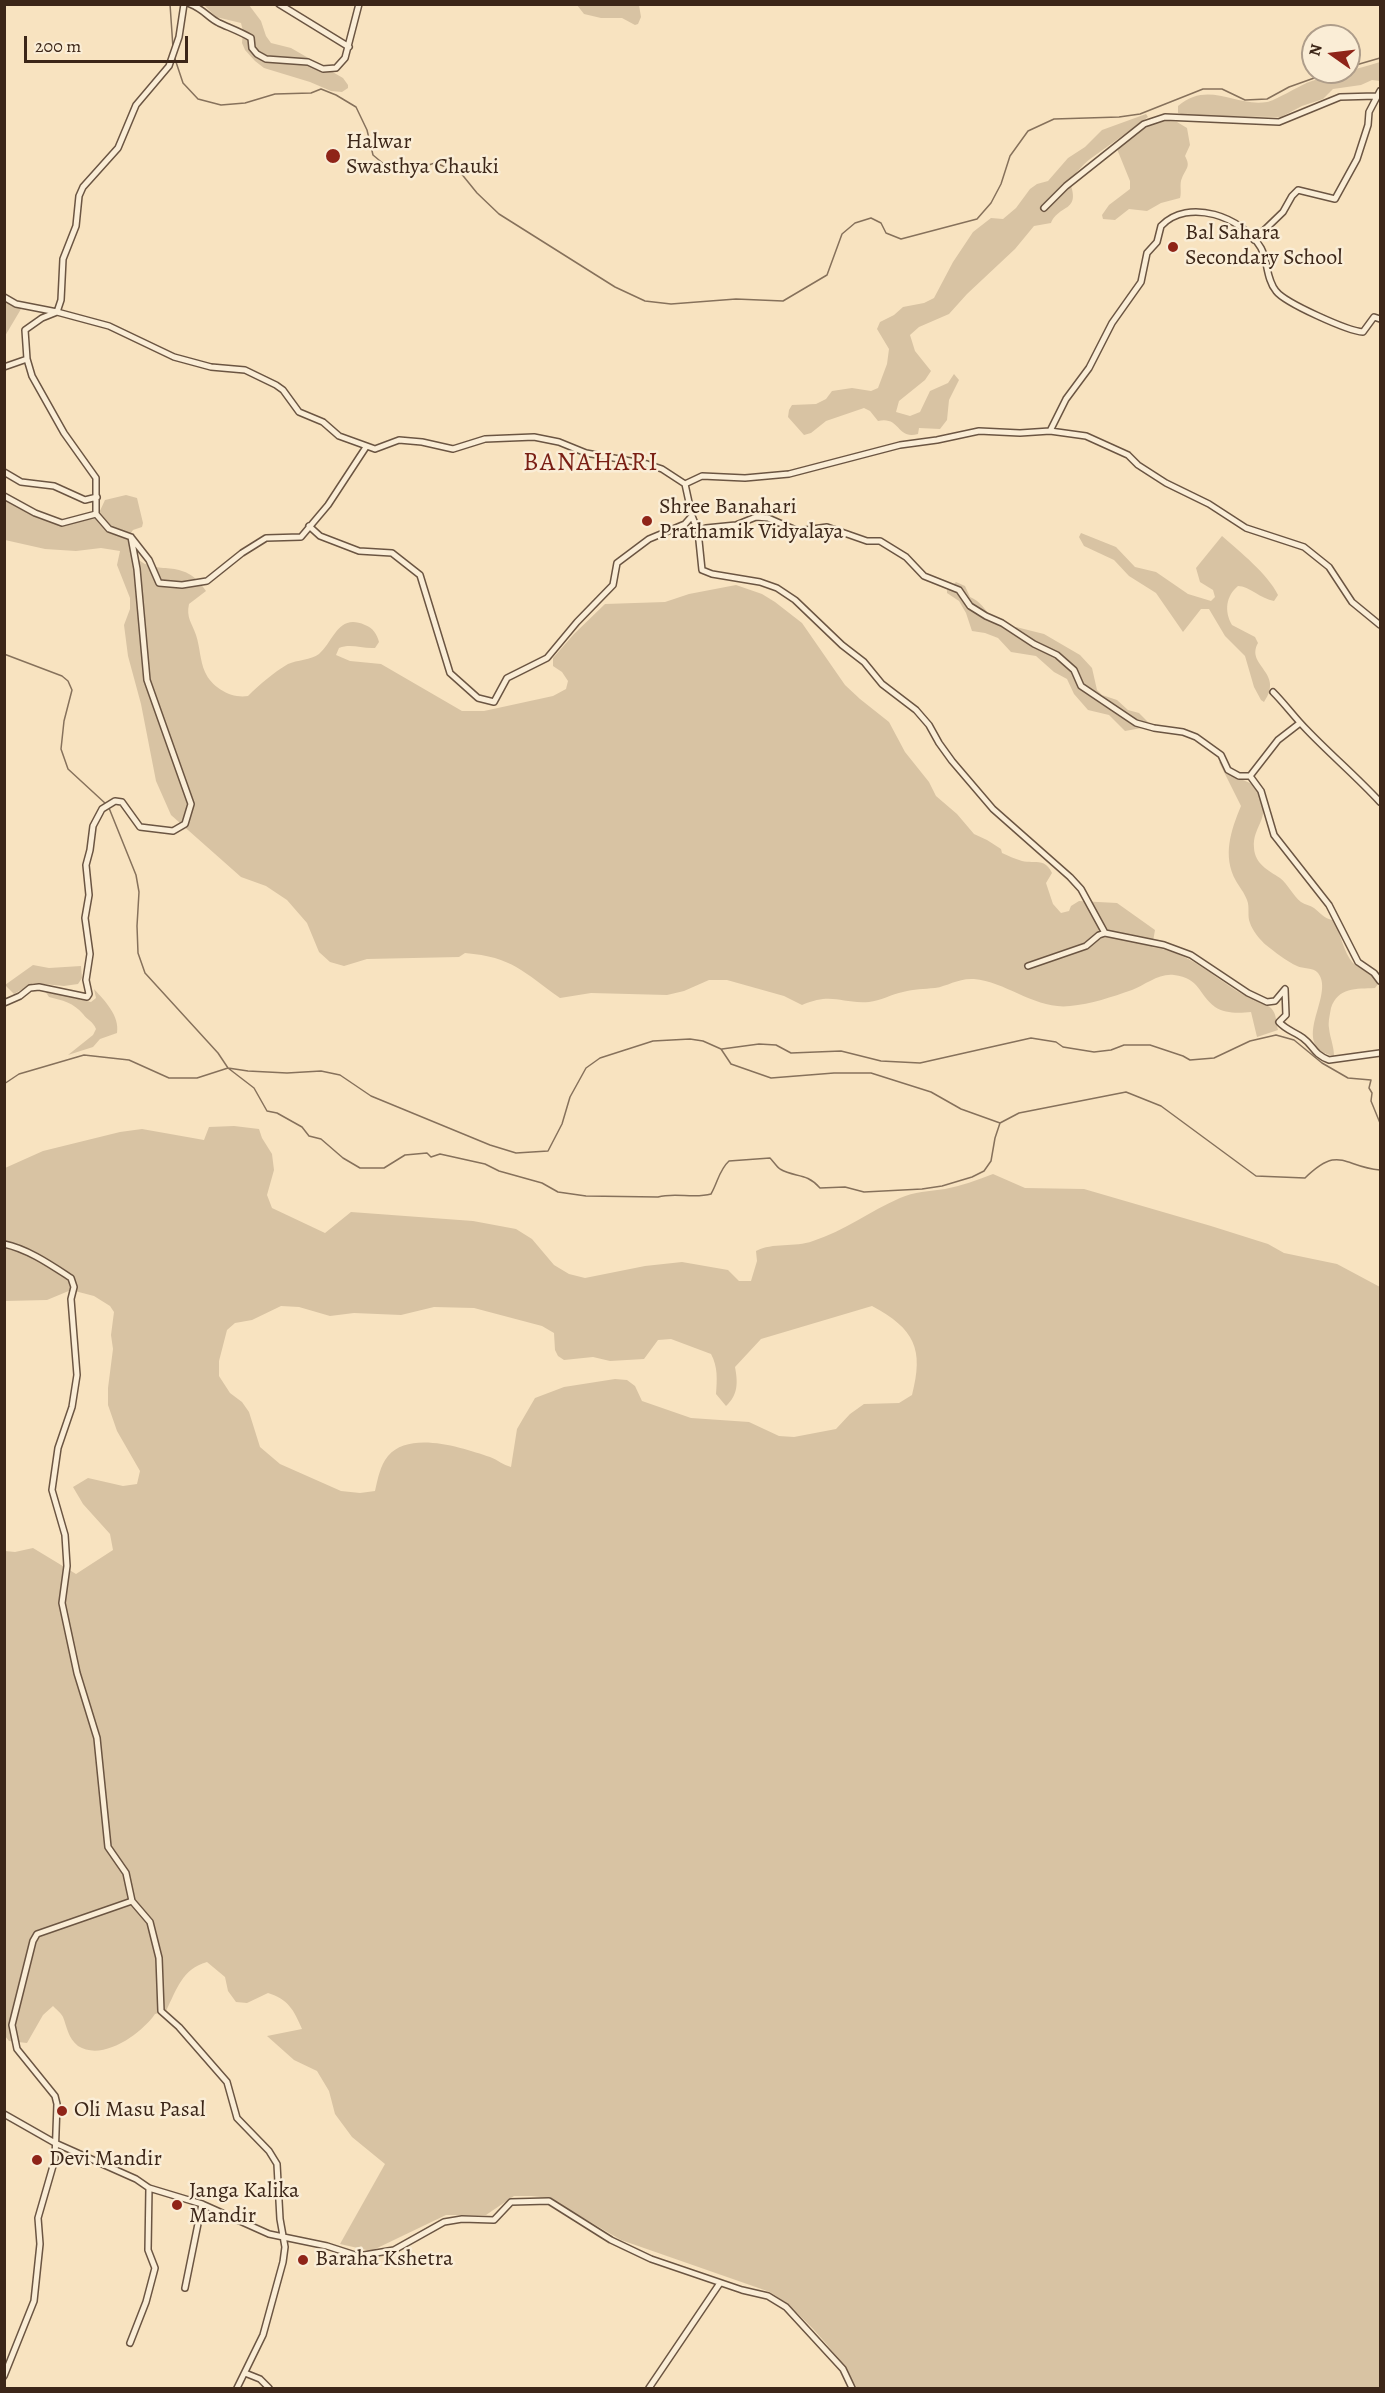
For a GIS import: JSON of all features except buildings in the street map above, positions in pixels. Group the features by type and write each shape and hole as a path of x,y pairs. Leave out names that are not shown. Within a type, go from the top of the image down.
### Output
{"street":[{"path":"184,4 179,38 169,66 136,105 118,148 83,187 79,196 76,226 63,259 61,300 57,312 42,318 26,330 27,359 32,376 86,466 96,478 96,514 109,529 131,537 149,560 159,583 182,585 207,581 242,553 266,538 301,537 328,505 366,447"},
{"path":"190,4 202,8 218,22 234,27 251,38 252,48 266,59 308,62 329,70 336,68 345,58 359,4"},
{"path":"279,4 288,7 349,47"},
{"path":"1044,207 1066,186 1144,124 1165,117 1279,122 1340,97 1378,94"},
{"path":"1254,240 1283,212 1298,190 1335,199 1356,159 1368,125 1369,111 1378,94"},
{"path":"1050,431 1066,399 1089,368 1112,323 1141,282 1147,253 1157,242 1161,226 1166,220 1186,213 1210,213 1237,224 1262,249 1268,275 1275,291 1308,312 1354,332 1363,332 1372,318 1380,319"},
{"path":"4,297 16,304 109,326 174,357 211,367 245,369 276,385 299,412 323,422 339,436 366,447 382,448 392,442 407,440 453,449 485,440 534,437 559,442 586,453 647,464 662,469 685,484 698,531 702,570 712,574 760,582 777,588 795,600 842,645 864,662 882,684 916,710 929,725 952,761 993,809 1030,843 1042,850 1081,889 1105,933"},
{"path":"4,367 27,359"},
{"path":"685,484 702,476 736,478 789,474 900,445 937,441 979,431 1020,433 1050,431 1086,436 1128,455 1138,465 1166,483 1209,504 1246,528 1304,547 1329,567 1352,602 1380,626"},
{"path":"4,472 21,482 54,486 85,500 97,497"},
{"path":"4,496 35,513 62,523 96,514"},
{"path":"309,526 320,536 359,551 392,553 420,575 450,673 478,698 494,702 507,678 547,658 577,622 613,585 617,563 649,539 685,524 692,516"},
{"path":"698,531 736,525 756,517 768,518 798,531 827,527 867,541 880,541 901,553 924,576 959,590 970,606 1057,655 1074,670 1081,686 1136,723 1183,732 1196,737 1221,755 1228,770 1239,776 1250,776"},
{"path":"4,1003 20,996 30,988 39,987 87,997 89,994 86,980 90,954 86,918 89,895 86,865 93,826 102,809 115,801 122,802 140,827 174,831 185,824 191,804 147,680 138,579 131,537"},
{"path":"1273,692 1300,723 1380,802"},
{"path":"1250,776 1278,740 1300,723"},
{"path":"1250,776 1261,791 1274,835 1329,905 1358,962 1374,973 1380,981"},
{"path":"1028,966 1086,946 1105,933 1164,945 1191,955 1237,987 1267,1002 1275,1001 1285,989 1286,1015 1279,1022 1292,1033 1304,1038 1316,1054 1323,1058 1329,1060 1380,1053"},
{"path":"4,1244 18,1247 63,1273 71,1278 74,1287 71,1299 77,1375 72,1407 58,1448 52,1490 66,1535 67,1566 62,1603 77,1673 97,1738 108,1847 126,1873 132,1901 150,1922 159,1958 162,2011 227,2082 237,2118 269,2151 277,2164 280,2219 284,2238 283,2262 263,2335 237,2388"},
{"path":"4,2376 34,2301 40,2244 38,2218 55,2159 57,2104 55,2096 17,2049 12,2025 33,1941 37,1934 132,1901"},
{"path":"4,2114 55,2143 136,2179 149,2188 201,2204 269,2234 327,2246 358,2256 394,2250 444,2222 462,2219 494,2220 511,2202 549,2200 626,2248 720,2283 768,2296 786,2307 843,2369 852,2388"},
{"path":"130,2343 146,2302 155,2268 148,2250 149,2188"},
{"path":"185,2288 201,2204"},
{"path":"649,2388 720,2283"},
{"path":"245,2373 261,2379 268,2388"}],"shaded area":[{"path":"204,5 249,5 261,21 271,43 291,48 343,78 348,88 342,92 331,91 264,68 245,50 242,43 241,23 216,17"},
{"path":"577,5 639,5 641,17 635,25 622,18 601,18 584,14"},
{"path":"1380,62 1380,81 1372,80 1361,85 1333,89 1323,99 1302,106 1281,117 1188,116 1178,113 1178,106 1200,95 1222,96 1255,103 1275,99 1305,84 1361,84 1362,67"},
{"path":"1146,114 1148,117 1090,159 1069,180 1073,198 1071,203 1059,212 1051,223 1034,226 1015,249 949,314 919,327 910,335 915,351 931,371 925,380 899,401 896,412 910,416 920,412 930,391 948,383 954,374 959,380 949,400 947,420 940,429 919,428 918,434 906,434 891,422 878,421 870,411 864,408 826,421 811,433 804,435 788,417 792,405 816,404 826,399 832,391 852,388 871,391 878,388 887,364 889,349 877,329 880,322 903,307 924,303 934,298 953,262 973,232 991,218 1003,219 1016,208 1030,189 1048,181 1068,158 1085,147 1102,130"},
{"path":"1163,120 1177,122 1187,128 1190,145 1185,156 1188,165 1181,180 1180,198 1161,203 1147,211 1129,209 1115,220 1103,219 1102,215 1109,205 1130,189 1130,181 1117,149 1146,125"},
{"path":"5,300 21,309 5,336"},
{"path":"126,495 137,498 143,523 142,527 133,530 129,536 137,558 153,567 188,573 206,591 189,604 188,609 203,668 212,683 236,696 248,696 288,664 319,654 337,630 343,625 356,622 372,630 379,642 375,648 352,646 339,648 336,655 350,661 381,664 462,711 484,711 553,696 566,689 568,681 562,672 553,666 553,658 605,604 665,602 689,594 736,585 762,594 802,623 845,685 889,722 905,752 929,782 936,796 957,814 974,834 1001,849 1002,853 1022,861 1043,863 1049,868 1052,873 1046,883 1053,904 1061,913 1069,911 1071,906 1079,901 1117,903 1155,930 1152,947 1189,959 1242,994 1271,1008 1278,1030 1257,1037 1251,1012 1223,1011 1209,1002 1189,979 1174,975 1158,978 1109,998 1070,1006 1045,1004 998,985 974,979 935,988 907,991 869,1002 821,999 802,1005 784,996 727,980 709,980 684,991 667,995 591,993 560,998 517,967 495,958 465,953 459,957 367,959 344,966 330,962 319,952 307,923 287,900 266,886 241,877 171,815 156,781 141,704 128,656 124,625 130,609 130,598 117,565 120,551 101,548 76,551 45,549 5,540 5,498 62,524 99,513 105,500"},
{"path":"1081,533 1116,547 1135,567 1156,572 1188,594 1211,601 1215,597 1213,590 1200,582 1196,568 1222,536 1245,556 1268,579 1278,595 1274,601 1238,586 1231,594 1227,609 1232,625 1255,637 1258,643 1255,651 1256,658 1270,683 1264,702 1254,687 1245,656 1225,636 1209,609 1201,609 1183,632 1156,593 1129,576 1114,560 1084,546 1079,537"},
{"path":"956,582 965,586 970,597 983,606 990,620 1011,632 1016,627 1044,634 1080,655 1092,668 1097,690 1102,695 1117,700 1128,710 1139,713 1149,723 1147,727 1125,731 1109,715 1088,710 1074,694 1067,679 1054,672 1036,656 1011,652 998,638 972,631 959,601 947,593 947,590"},
{"path":"1222,761 1237,776 1254,785 1260,794 1263,810 1254,840 1257,858 1283,881 1301,902 1333,920 1350,959 1356,966 1374,976 1379,983 1375,988 1348,990 1334,1001 1329,1023 1334,1056 1321,1050 1314,1042 1313,1031 1322,982 1318,973 1289,962 1266,945 1251,926 1247,900 1236,881 1229,862 1231,834 1241,806 1219,762"},
{"path":"33,965 49,968 81,966 82,978 78,984 64,986 33,983 14,994 5,985"},
{"path":"94,989 114,1015 117,1033 100,1039 93,1047 68,1055 93,1035 96,1029 76,1007 49,997 45,991 91,1002 96,998"},
{"path":"234,1126 259,1129 272,1154 274,1170 267,1195 272,1208 325,1233 351,1212 473,1221 516,1229 532,1239 554,1265 569,1274 585,1278 645,1266 682,1262 728,1270 739,1281 751,1281 757,1261 756,1251 813,1241 905,1196 951,1188 993,1174 1025,1188 1084,1189 1211,1226 1268,1244 1284,1253 1337,1264 1380,1287 1380,2388 857,2388 819,2335 795,2311 770,2292 621,2240 549,2198 514,2196 486,2215 446,2215 371,2251 340,2244 385,2164 352,2137 335,2114 329,2091 317,2071 294,2060 267,2036 302,2029 290,2006 281,1998 268,1993 247,2003 236,2002 228,1991 225,1977 207,1962 186,1975 166,2011 155,2014 132,2037 110,2048 88,2050 78,2046 70,2036 62,2016 53,2006 43,2015 27,2043 9,2041 5,2036 5,1551 15,1552 33,1548 76,1574 113,1550 110,1534 83,1504 73,1487 88,1478 123,1486 137,1484 140,1471 117,1431 108,1405 114,1312 110,1306 94,1296 71,1290 47,1300 5,1301 5,1168 43,1151 120,1132 142,1129 204,1140 209,1127","holes":["281,1306 299,1307 330,1316 354,1313 401,1315 434,1307 474,1308 542,1326 554,1333 555,1350 564,1360 593,1357 610,1361 644,1359 658,1340 671,1339 711,1354 716,1368 716,1394 726,1406 733,1398 736,1388 735,1367 761,1339 872,1306 898,1323 907,1332 913,1342 917,1365 912,1395 899,1403 864,1404 850,1414 836,1429 794,1437 779,1436 749,1422 691,1418 642,1401 635,1386 627,1380 615,1379 564,1387 535,1398 517,1429 511,1467 466,1449 437,1443 409,1444 398,1448 385,1460 375,1491 360,1493 341,1491 280,1464 260,1447 249,1412 242,1402 230,1393 219,1376 219,1361 227,1330 235,1323 252,1320"]}],"waterway":[{"path":"170,4 173,48"},
{"path":"174,56 183,83 198,99 221,105 245,103 275,94 311,93 321,89 336,95 356,107 367,130 373,155 392,171 409,171 435,163 460,172 477,193 499,214 615,287 645,301 671,304 736,299 783,301 827,275 842,234 855,223 871,218 881,223 886,233 901,239 977,219 991,203 1001,184 1010,156 1028,131 1054,119 1140,114 1203,89 1222,89 1245,100 1267,99 1301,83"},
{"path":"1361,64 1380,58"},
{"path":"4,654 62,676 68,681 72,690 64,721 61,749 68,769 106,804"},
{"path":"109,808 136,875 139,892 138,953 145,973 218,1053 228,1068 287,1073 321,1071 340,1075 371,1096 490,1145 516,1153 548,1151 562,1124 570,1097 586,1068 600,1058 653,1041 690,1039 703,1041 721,1049 731,1064 771,1078 834,1073 871,1073 931,1092 961,1109 1000,1123 1019,1113 1126,1092 1161,1106 1256,1176 1305,1178 1326,1162 1334,1160 1380,1170"},
{"path":"722,1049 759,1044 776,1045 791,1053 841,1051 881,1061 920,1063 1031,1038 1056,1042 1063,1047 1094,1052 1111,1050 1124,1045 1150,1045 1190,1060 1214,1058 1250,1041 1276,1035 1294,1040 1322,1063 1348,1078 1371,1080 1369,1088 1372,1093 1371,1101 1380,1123"},
{"path":"4,1084 19,1074 84,1055 129,1060 169,1078 197,1078 228,1068 254,1088 267,1111 277,1113 302,1127 309,1136 321,1139 343,1158 360,1168 384,1168 405,1155 427,1153 431,1157 440,1154 485,1164 499,1171 542,1183 558,1192 586,1196 658,1197 711,1194 729,1161 770,1158 780,1169 805,1177 820,1188 845,1187 864,1192 942,1186 984,1171 991,1161 1000,1123"}],"place":[{"name":"Halwar Swasthya Chauki","path":"333,156"},
{"name":"Bal Sahara Secondary School","path":"1173,247"},
{"name":"Shree Banahari Prathamik Vidyalaya","path":"647,521"},
{"name":"Oli Masu Pasal","path":"62,2111"},
{"name":"Devi Mandir","path":"37,2160"},
{"name":"Janga Kalika Mandir","path":"177,2205"},
{"name":"Baraha Kshetra","path":"303,2260"}],"district":[{"name":"BANAHARI","path":"591,464"}]}
